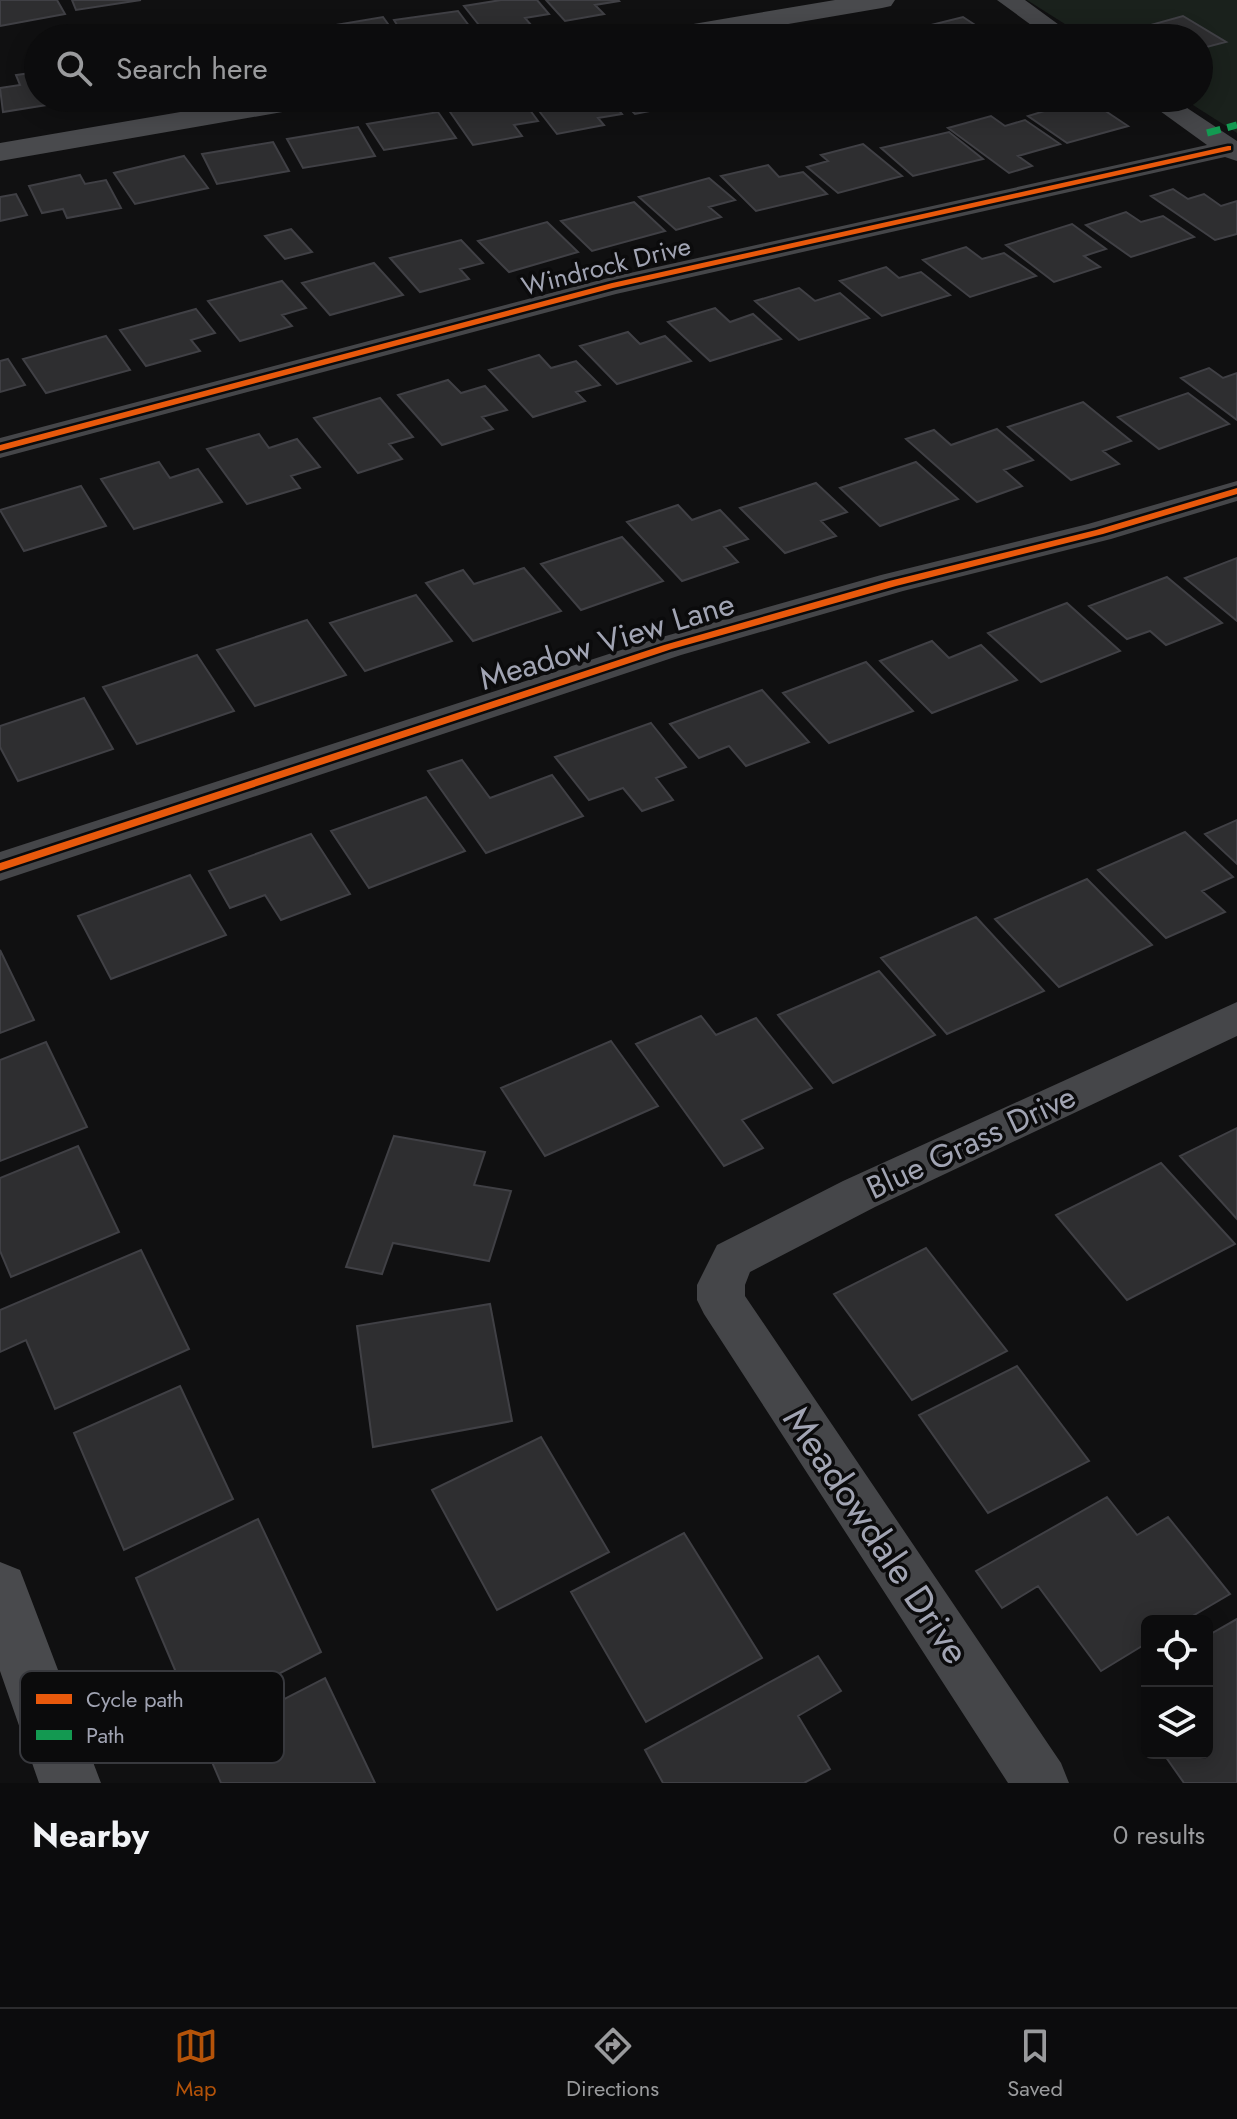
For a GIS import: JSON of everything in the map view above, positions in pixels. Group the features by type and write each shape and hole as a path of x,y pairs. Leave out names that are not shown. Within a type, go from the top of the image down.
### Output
{"main road":[{"path":"741,24 882,0"},
{"path":"0,152 230,112"},
{"path":"0,1589 15,1678"},
{"path":"60,1763 70,1783"}],"street":[{"path":"1009,0 1044,24"},
{"path":"1176,112 1233,150"},
{"name":"Windrock Drive","path":"0,448 612,286 1233,150"},
{"name":"Meadow View Lane","path":"0,867 668,647 893,583 1099,532 1237,491"},
{"name":"Blue Grass Drive","path":"721,1285 733,1259 789,1230 859,1194 1237,1018"},
{"name":"Meadowdale Drive","path":"721,1285 721,1300 1041,1783"}],"shaded area":[{"path":"1027,0 1237,0 1237,133 1204,112 1213,112 1213,24 1065,24"}],"building":[{"path":"0,0 57,0 65,14 0,26"},
{"path":"72,0 141,0 76,10"},
{"path":"501,0 537,0 549,14 525,18 530,24 478,24 464,6"},
{"path":"546,0 619,1 595,5 604,14 565,21"},
{"path":"458,11 468,24 396,24 394,20"},
{"path":"1183,16 1196,24 1154,24"},
{"path":"383,17 388,24 342,24"},
{"path":"963,17 974,24 935,24"},
{"path":"1213,34 1226,42 1213,45"},
{"path":"24,74 24,109 3,112 0,88 20,85 16,75"},
{"path":"438,112 456,138 384,150 367,124"},
{"path":"450,112 531,112 538,121 514,125 522,136 473,145"},
{"path":"540,112 622,114 598,118 604,125 557,134"},
{"path":"1041,112 1107,112 1128,126 1067,143 1028,116"},
{"path":"991,116 1005,126 1025,120 1060,144 1018,156 1032,166 1009,173 948,128"},
{"path":"358,127 375,156 303,168 287,139"},
{"path":"949,132 983,159 913,176 881,148"},
{"path":"273,142 289,171 217,184 202,154"},
{"path":"863,144 902,176 838,193 807,167 828,161 821,155"},
{"path":"184,156 208,188 135,204 114,173"},
{"path":"768,165 779,177 803,172 827,194 756,211 721,176"},
{"path":"80,175 85,184 106,180 121,208 67,218 63,209 42,213 29,186"},
{"path":"709,178 735,200 709,207 721,217 676,230 639,197"},
{"path":"1173,189 1188,199 1204,194 1221,206 1237,201 1237,234 1215,240 1151,196"},
{"path":"16,194 27,215 0,221 0,197"},
{"path":"634,202 665,231 592,251 561,221"},
{"path":"1126,212 1141,222 1163,216 1194,237 1131,257 1086,225"},
{"path":"547,222 578,252 509,272 478,241"},
{"path":"1072,224 1106,249 1084,256 1100,267 1054,282 1006,245"},
{"path":"291,229 312,252 285,259 265,236"},
{"path":"461,240 483,263 460,269 469,279 420,292 390,258"},
{"path":"966,247 982,259 1004,253 1036,276 970,297 923,260"},
{"path":"374,263 403,295 330,315 302,283"},
{"path":"886,267 899,278 921,272 950,295 882,316 840,281"},
{"path":"282,281 306,308 282,315 292,326 240,341 208,301"},
{"path":"799,288 815,301 840,293 869,318 799,340 755,301"},
{"path":"715,308 730,322 753,314 781,339 710,361 668,322"},
{"path":"196,309 215,333 191,340 200,351 146,366 120,330"},
{"path":"628,332 640,344 665,336 691,361 617,384 580,346"},
{"path":"106,336 130,370 46,393 23,359"},
{"path":"539,355 551,368 576,361 600,385 576,392 585,401 533,417 489,370"},
{"path":"8,359 25,385 0,392 0,361"},
{"path":"1209,368 1223,378 1237,373 1237,420 1181,378"},
{"path":"448,380 461,393 485,386 507,410 482,417 493,429 442,445 398,395"},
{"path":"1188,393 1229,424 1159,449 1118,417"},
{"path":"380,398 413,437 389,444 402,459 358,473 314,418"},
{"path":"1083,402 1131,441 1103,451 1119,464 1071,480 1008,427"},
{"path":"997,429 1033,460 1004,470 1022,486 977,502 906,439 934,430 951,445"},
{"path":"259,434 269,448 297,439 320,467 291,476 300,488 247,504 207,449"},
{"path":"159,462 170,478 198,469 222,502 134,529 101,479"},
{"path":"916,462 958,499 880,526 840,488"},
{"path":"816,483 847,512 821,521 836,536 785,553 740,508"},
{"path":"81,486 106,526 24,551 0,510"},
{"path":"678,505 692,520 720,510 748,539 724,547 738,562 682,581 627,522"},
{"path":"622,537 663,581 581,610 541,564"},
{"path":"1237,558 1237,621 1185,578"},
{"path":"524,568 561,611 473,641 426,583 463,570 474,584"},
{"path":"1167,577 1222,623 1166,645 1150,631 1127,639 1089,606"},
{"path":"416,595 452,641 365,671 330,623"},
{"path":"1067,603 1120,651 1041,682 988,633"},
{"path":"307,620 346,675 255,706 217,650"},
{"path":"932,641 949,658 981,645 1017,680 932,713 880,661"},
{"path":"197,655 234,711 137,744 103,687"},
{"path":"866,662 913,711 829,743 783,693"},
{"path":"762,690 809,742 746,766 729,746 699,758 670,724"},
{"path":"84,698 113,749 18,781 0,747 0,726"},
{"path":"651,723 686,767 656,778 673,800 642,811 623,788 589,800 555,757"},
{"path":"462,760 490,798 552,775 583,816 486,853 428,771"},
{"path":"426,797 465,851 369,888 331,831"},
{"path":"1237,820 1237,864 1205,834"},
{"path":"1185,832 1233,877 1202,891 1225,912 1166,938 1098,870"},
{"path":"311,834 350,894 281,920 265,895 230,908 209,871"},
{"path":"190,875 226,935 111,979 78,916"},
{"path":"1087,879 1152,945 1059,987 995,919"},
{"path":"976,917 1044,991 947,1034 881,958"},
{"path":"0,950 34,1020 0,1033"},
{"path":"879,971 935,1035 833,1083 778,1015"},
{"path":"701,1016 716,1035 756,1018 812,1088 742,1120 763,1148 724,1166 636,1044"},
{"path":"611,1041 658,1106 545,1156 501,1088"},
{"path":"46,1042 87,1127 0,1161 0,1060"},
{"path":"1237,1128 1237,1219 1180,1156"},
{"path":"394,1136 485,1152 474,1185 511,1191 489,1261 393,1243 382,1274 346,1267"},
{"path":"78,1146 119,1232 11,1277 0,1251 0,1178"},
{"path":"1161,1163 1235,1244 1127,1300 1056,1215"},
{"path":"926,1248 1007,1351 912,1400 834,1294"},
{"path":"141,1250 189,1349 55,1409 26,1340 0,1352 0,1310"},
{"path":"490,1304 512,1421 373,1447 357,1326"},
{"path":"1017,1366 1089,1461 988,1513 919,1415"},
{"path":"180,1386 233,1499 124,1550 74,1433"},
{"path":"541,1437 609,1552 497,1610 432,1490"},
{"path":"1107,1497 1137,1535 1168,1517 1230,1594 1194,1615 1141,1615 1141,1647 1101,1671 1038,1586 1002,1608 976,1571"},
{"path":"258,1519 321,1652 284,1671 175,1671 136,1578"},
{"path":"684,1533 762,1658 646,1722 571,1592"},
{"path":"1237,1619 1237,1783 1184,1783 1167,1759 1213,1759 1213,1633"},
{"path":"818,1656 841,1691 798,1716 830,1769 804,1783 663,1783 645,1750"},
{"path":"325,1678 375,1783 221,1783 212,1763 284,1763 284,1699"}],"marked path":[{"path":"1207,133 1237,125"}],"cycle path":[{"path":"0,448 612,286 1228,148"},
{"path":"0,867 668,647 893,583 1099,532 1237,491"}]}
